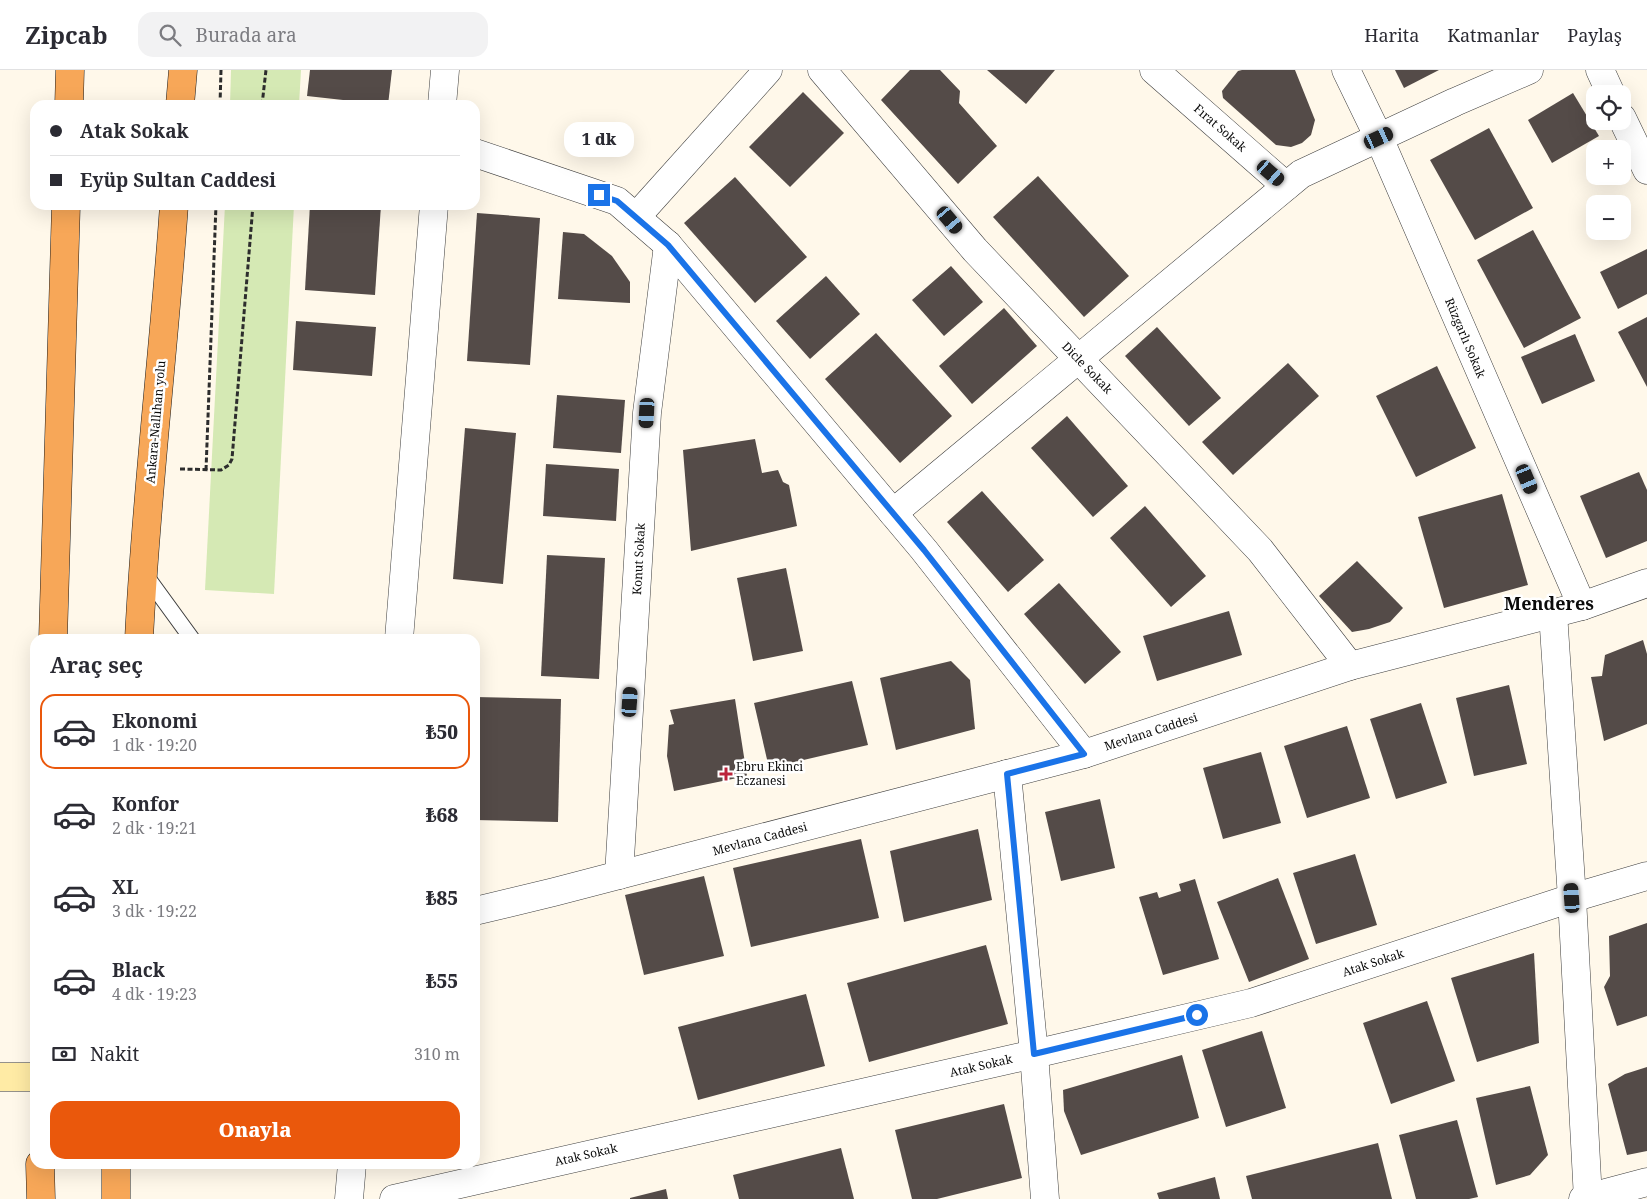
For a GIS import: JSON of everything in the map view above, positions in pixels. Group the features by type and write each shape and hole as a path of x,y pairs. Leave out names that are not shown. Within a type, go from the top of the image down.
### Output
{"highway":[{"path":"69,100 70,70"},
{"path":"180,100 183,70"},
{"path":"53,634 66,210"},
{"name":"Ankara-Nallıhan yolu","path":"139,634 142,571 174,210"},
{"path":"40,1169 41,1199"},
{"path":"116,1169 116,1199"}],"main road":[{"path":"0,1077 30,1078"}],"street":[{"path":"442,100 445,70"},
{"path":"636,217 768,70"},
{"name":"Dicle Sokak","path":"822,70 975,250 1260,550 1350,666"},
{"name":"Fırat Sokak","path":"1154,70 1286,186"},
{"name":"Rüzgarlı Sokak","path":"1346,70 1379,138 1582,606"},
{"path":"893,513 1301,174 1529,70"},
{"path":"1600,70 1607,85"},
{"path":"1628,130 1647,170"},
{"path":"480,155 617,201 668,245 893,513 1084,754"},
{"path":"399,634 434,210"},
{"name":"Konut Sokak","path":"619,875 647,413 668,245"},
{"name":"Mevlana Caddesi","path":"480,909 619,875 1084,754 1350,666 1582,606 1647,583"},
{"path":"1553,613 1572,898 1586,1198 1647,1182"},
{"path":"1007,774 1034,1054 1045,1199"},
{"name":"Atak Sokak","path":"394,1199 1034,1054 1251,1002 1572,898 1647,876"},
{"path":"349,1199 352,1169"}],"lane":[{"path":"142,571 188,634"}],"path":[{"path":"220,70 220,100"},
{"path":"263,100 266,70"},
{"path":"206,470 216,210"},
{"path":"152,469 221,470 229,465 232,459 253,210"}],"green space":[{"path":"231,70 301,70 299,100 230,100"},
{"path":"225,210 294,210 274,594 205,590"}],"building":[{"path":"310,70 392,70 389,100 343,100 307,96"},
{"path":"910,70 940,70 960,91 959,103 997,146 958,184 881,100"},
{"path":"987,70 1055,70 1026,104"},
{"path":"1295,70 1315,120 1311,135 1302,143 1291,147 1276,145 1223,98 1222,91 1238,71"},
{"path":"1395,70 1439,70 1404,88"},
{"path":"803,92 844,133 790,187 749,147"},
{"path":"1573,93 1586,114 1586,130 1595,130 1599,136 1592,140 1586,140 1586,143 1552,163 1528,120"},
{"path":"1489,128 1533,208 1475,240 1430,160"},
{"path":"1038,176 1129,276 1084,317 993,217"},
{"path":"735,177 807,257 755,303 684,223"},
{"path":"310,210 381,210 375,295 305,290"},
{"path":"477,213 540,218 530,365 467,361"},
{"path":"1533,230 1581,318 1524,348 1477,260"},
{"path":"563,232 584,234 612,256 630,282 630,303 558,299"},
{"path":"1647,249 1647,294 1618,309 1600,272"},
{"path":"951,266 983,302 944,336 912,300"},
{"path":"826,276 860,314 810,359 776,321"},
{"path":"1004,308 1037,346 972,404 939,366"},
{"path":"1647,317 1647,387 1618,332"},
{"path":"296,321 376,327 372,376 293,370"},
{"path":"1157,327 1221,398 1189,426 1125,356"},
{"path":"876,333 952,416 900,463 825,379"},
{"path":"1575,334 1595,381 1542,404 1521,357"},
{"path":"1288,363 1319,396 1233,475 1202,442"},
{"path":"1437,366 1476,448 1416,477 1376,396"},
{"path":"557,395 625,400 621,453 553,448"},
{"path":"1067,416 1128,486 1093,517 1031,448"},
{"path":"465,428 516,433 503,584 453,579"},
{"path":"755,439 762,473 778,470 783,482 789,485 797,526 691,551 683,450"},
{"path":"546,464 619,469 616,521 543,516"},
{"path":"1639,472 1647,490 1647,541 1606,558 1580,496"},
{"path":"982,491 1044,560 1008,592 947,522"},
{"path":"1502,494 1528,585 1444,608 1418,517"},
{"path":"1145,506 1206,576 1171,607 1110,538"},
{"path":"547,555 605,558 599,679 541,676"},
{"path":"1357,561 1403,608 1390,622 1352,632 1319,596"},
{"path":"786,568 803,651 753,661 737,578"},
{"path":"1059,583 1121,652 1085,684 1024,614"},
{"path":"1229,611 1242,655 1157,681 1143,636"},
{"path":"1643,640 1647,654 1647,724 1604,741 1591,677 1602,676 1605,655"},
{"path":"951,661 970,680 975,729 896,750 880,678"},
{"path":"852,681 868,745 769,768 754,703"},
{"path":"1509,685 1527,764 1474,776 1456,698"},
{"path":"480,697 561,699 558,822 480,820"},
{"path":"735,699 747,776 674,791 667,756 669,725 674,724 670,710"},
{"path":"1421,703 1447,783 1396,799 1370,719"},
{"path":"1347,726 1370,798 1307,818 1284,746"},
{"path":"1261,752 1281,823 1223,839 1203,768"},
{"path":"1100,799 1115,868 1061,881 1045,812"},
{"path":"978,829 992,900 904,922 890,851"},
{"path":"861,839 879,918 751,947 733,868"},
{"path":"1355,854 1377,925 1316,944 1293,873"},
{"path":"704,876 724,956 644,975 625,895"},
{"path":"1278,878 1309,959 1249,982 1217,902"},
{"path":"1195,879 1219,959 1163,975 1139,897 1157,892 1159,898 1181,891 1179,884"},
{"path":"1647,923 1647,1016 1617,1026 1604,987 1610,976 1609,936"},
{"path":"986,945 1008,1024 869,1062 847,983"},
{"path":"1534,953 1539,1043 1477,1062 1451,978"},
{"path":"806,994 825,1066 698,1100 678,1027"},
{"path":"1427,1001 1455,1081 1391,1104 1363,1023"},
{"path":"1262,1031 1286,1108 1226,1127 1202,1050"},
{"path":"1182,1055 1199,1118 1081,1155 1064,1111 1063,1090"},
{"path":"1647,1067 1647,1151 1627,1155 1608,1084 1625,1074"},
{"path":"1530,1086 1548,1155 1530,1175 1496,1185 1476,1098"},
{"path":"1004,1104 1022,1178 937,1199 912,1199 895,1130"},
{"path":"1457,1120 1478,1197 1469,1199 1416,1199 1399,1135"},
{"path":"1378,1143 1392,1199 1252,1199 1246,1176"},
{"path":"841,1148 854,1199 739,1199 733,1175"},
{"path":"1215,1177 1220,1199 1159,1199 1157,1193"},
{"path":"666,1189 668,1199 630,1199 630,1198"}],"place":[{"name":"Ebru Ekinci Eczanesi","path":"726,774"}],"district":[{"name":"Menderes","path":"1549,604"}],"route":[{"path":"599,195 617,201 668,245 924,550 1084,754 1007,774 1034,1054 1197,1015"}]}
